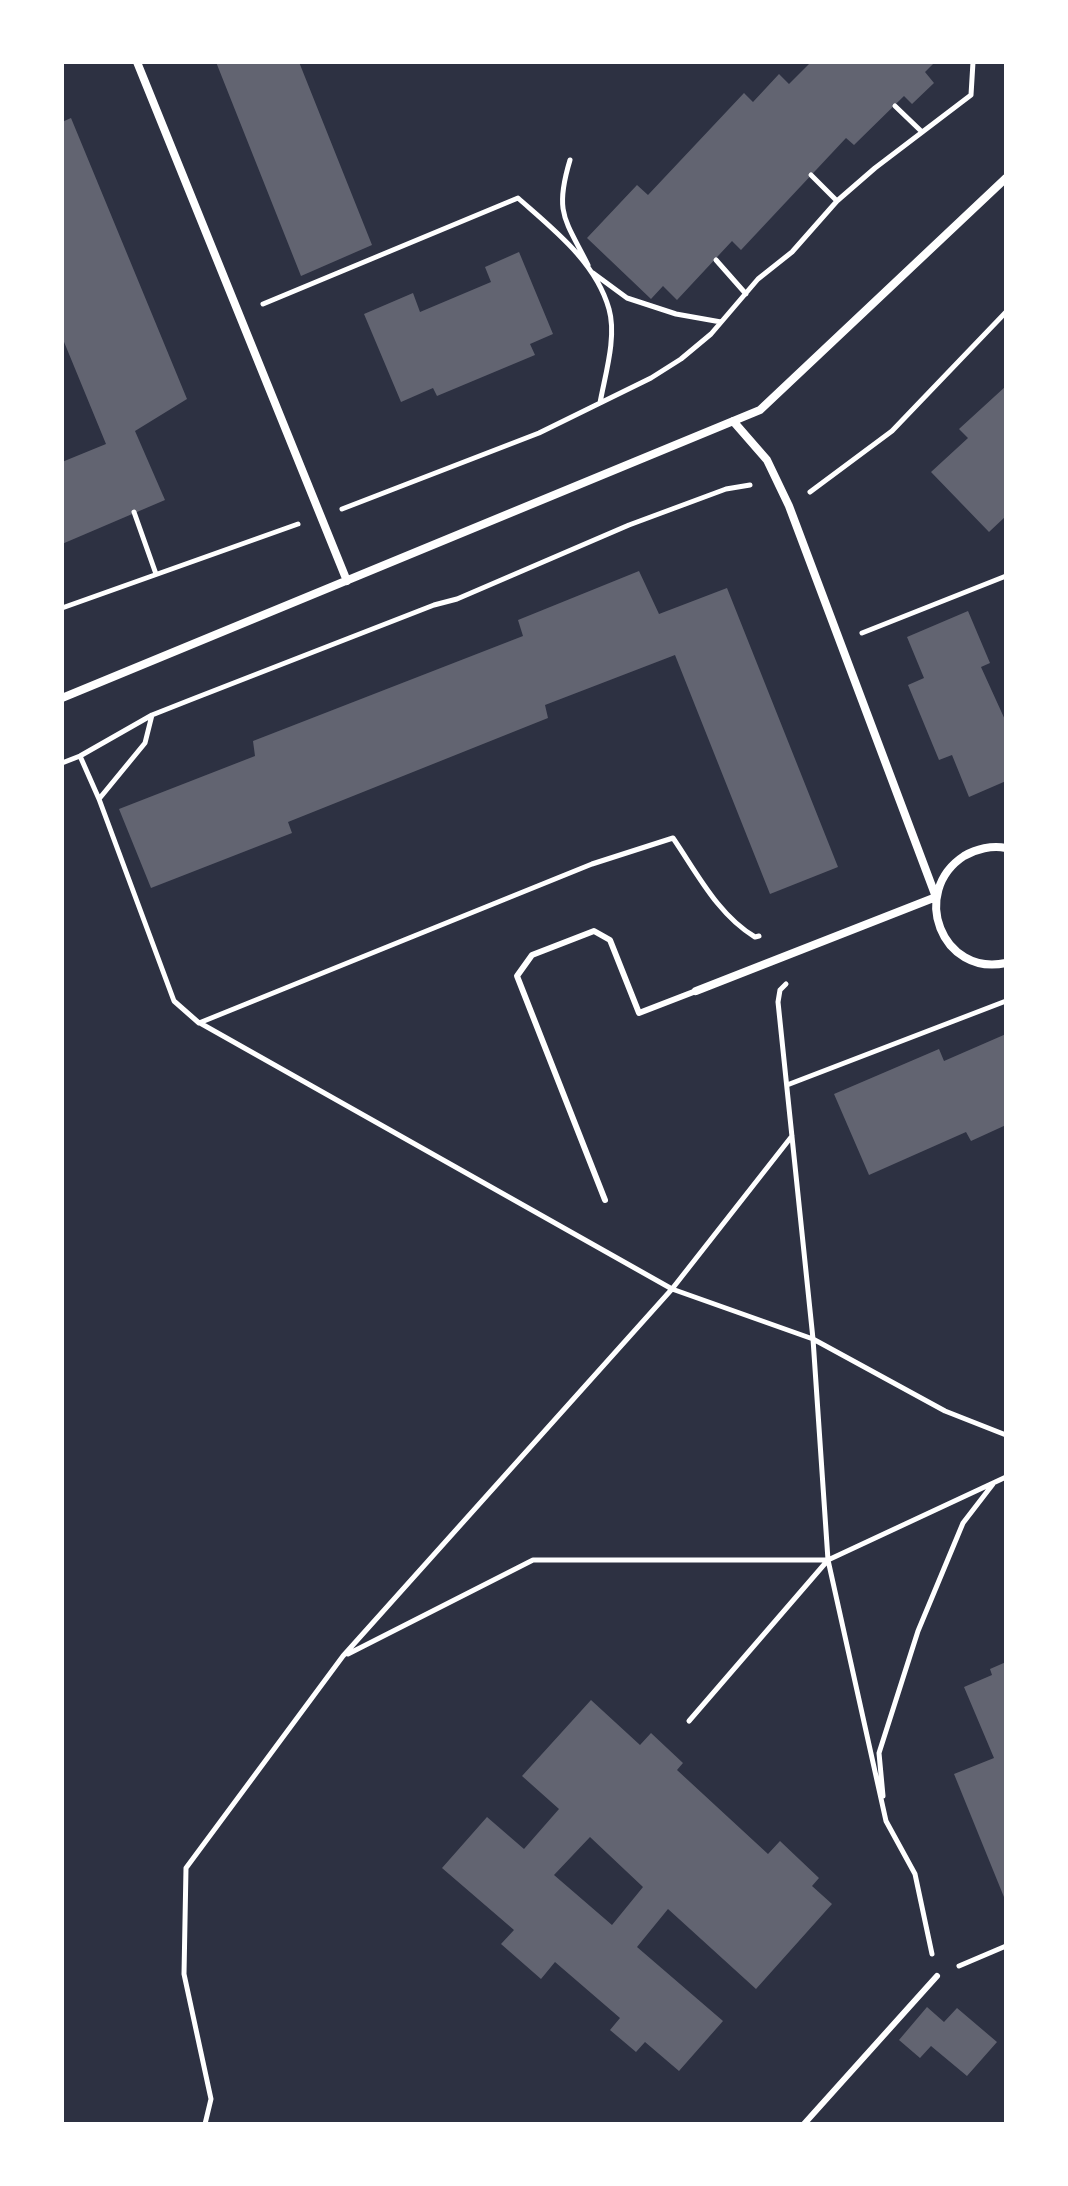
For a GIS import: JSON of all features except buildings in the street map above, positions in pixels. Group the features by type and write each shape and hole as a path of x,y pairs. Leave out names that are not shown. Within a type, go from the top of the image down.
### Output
{"street":[{"path":"137,62 347,581"},
{"path":"62,698 760,410 1006,178"},
{"path":"733,421 767,460 789,506 936,897"},
{"path":"1006,848 973,850 952,864 940,881 936,897 936,918 942,933 955,950 973,961 1006,963"},
{"path":"696,991 936,897"}],"lane":[{"path":"605,1200 517,976 532,955 594,931 610,940 639,1013 696,991"},
{"path":"804,2124 937,1976"}],"path":[{"path":"62,608 320,517 514,443 600,404 681,359 721,322 758,279 792,252 837,201 921,131 971,95 973,62"},
{"path":"895,106 921,131"},
{"path":"570,160 560,209 610,310 610,342 600,404"},
{"path":"811,175 837,201"},
{"path":"263,304 518,198 562,238 592,272 627,298 676,314 721,322"},
{"path":"716,260 746,294"},
{"path":"62,763 152,715 434,605 457,599 629,525 726,489 747,485 757,487 789,506 892,431 1006,312"},
{"path":"134,512 156,574"},
{"path":"840,642 1006,576"},
{"path":"99,799 145,743 152,715"},
{"path":"80,756 174,1001 199,1023 672,1289 813,1339 945,1411 1006,1435"},
{"path":"199,1023 592,864 673,838 719,905 739,927 755,937 768,934"},
{"path":"792,976 780,990 778,1002 813,1339 828,1560 886,1821 915,1874 937,1976 1006,1946"},
{"path":"786,1085 1006,1001"},
{"path":"205,2124 211,2099 184,1974 186,1868 343,1656 672,1289 792,1136"},
{"path":"689,1721 828,1560 1006,1477"},
{"path":"886,1821 879,1753 918,1631 963,1523 995,1482"},
{"path":"343,1656 533,1560 828,1560"}]}
